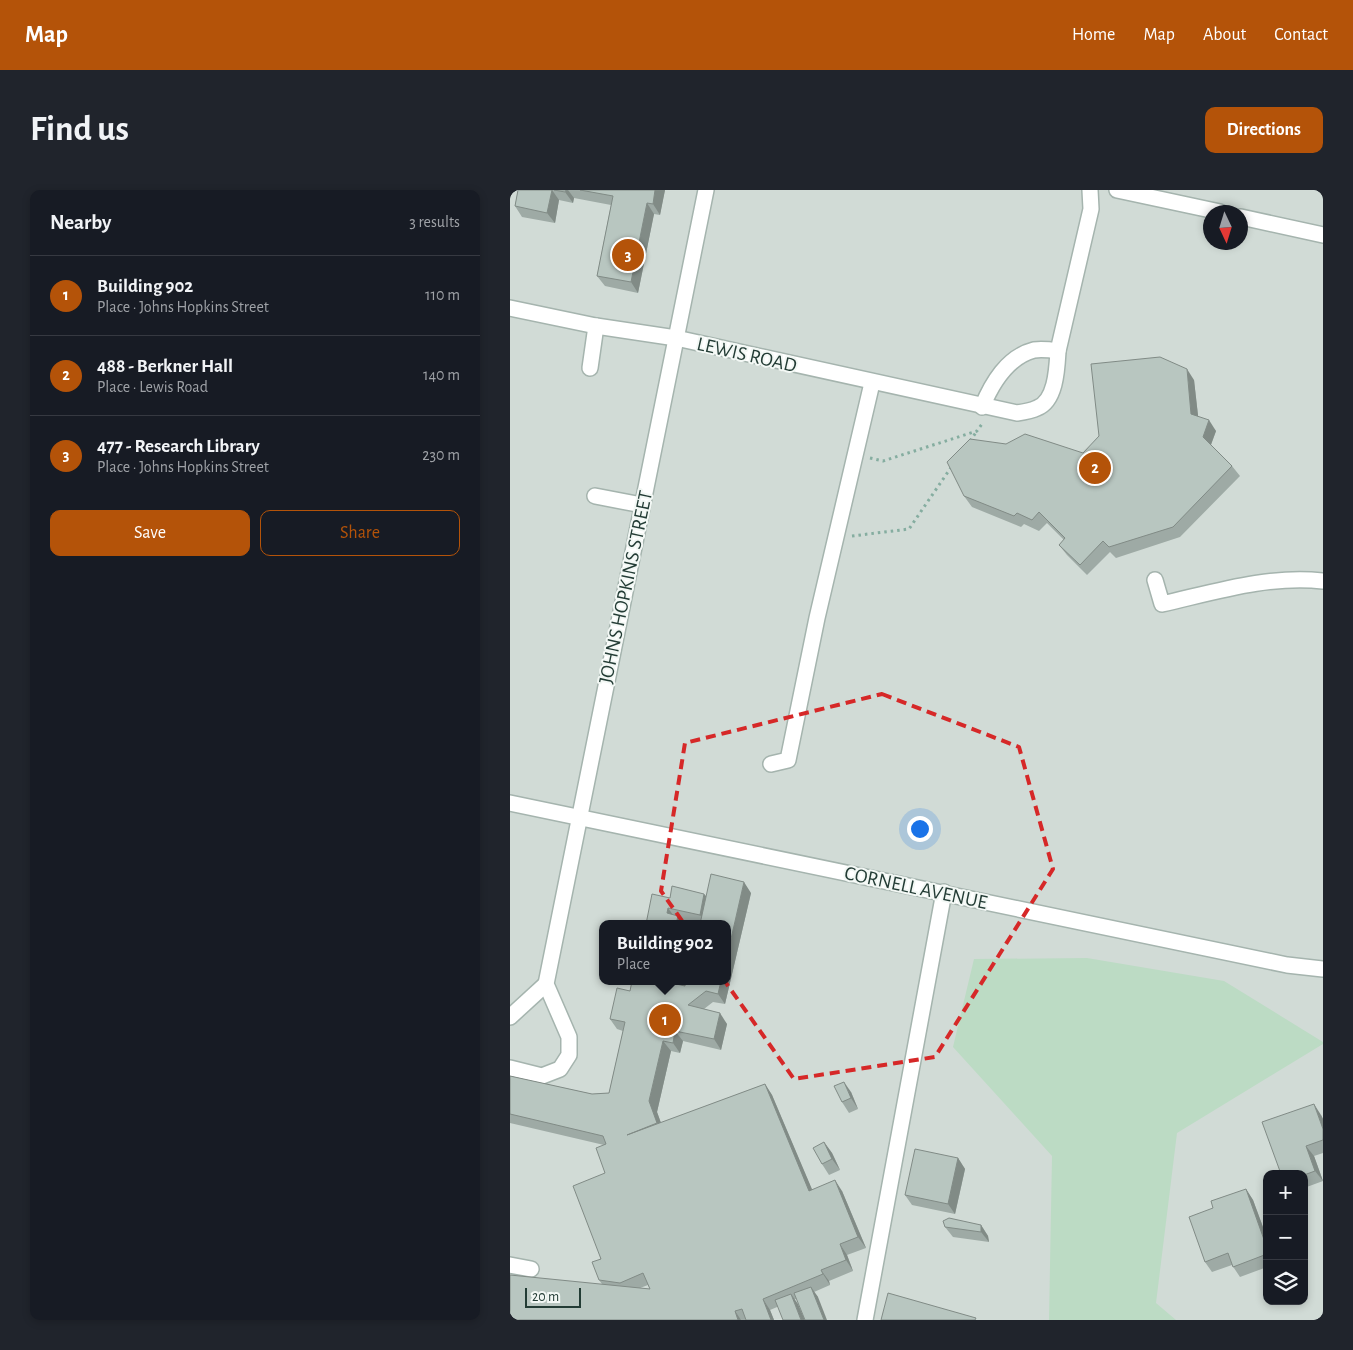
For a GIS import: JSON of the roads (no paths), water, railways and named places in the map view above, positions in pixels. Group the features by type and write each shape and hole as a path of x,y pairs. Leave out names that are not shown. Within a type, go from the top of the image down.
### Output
{"street":[{"name":"JOHNS HOPKINS STREET","path":"546,984 578,817 706,190"},
{"path":"987,408 991,386 1013,359 1035,350 1058,351 1091,209 1090,190"},
{"path":"1117,190 1203,208"},
{"path":"1248,219 1323,235"},
{"name":"LEWIS ROAD","path":"510,308 596,326 676,338 872,383 1018,413 1039,408 1050,395 1057,372 1058,351"},
{"path":"590,368 596,326"},
{"path":"771,764 788,760 854,454 872,383"},
{"path":"596,496 642,504"},
{"path":"1155,580 1162,604 1253,584 1296,578 1323,581"},
{"name":"CORNELL AVENUE","path":"510,803 1287,965 1323,970"},
{"path":"865,1320 944,892"},
{"path":"510,1017 546,984 569,1037 570,1055 560,1069 542,1076 510,1068"},
{"path":"510,1265 531,1269"}],"place":[{"name":"477 - Research Library","path":"628,255"},
{"name":"488 - Berkner Hall","path":"1095,468"},
{"name":"Building 902","path":"665,1020"}]}
